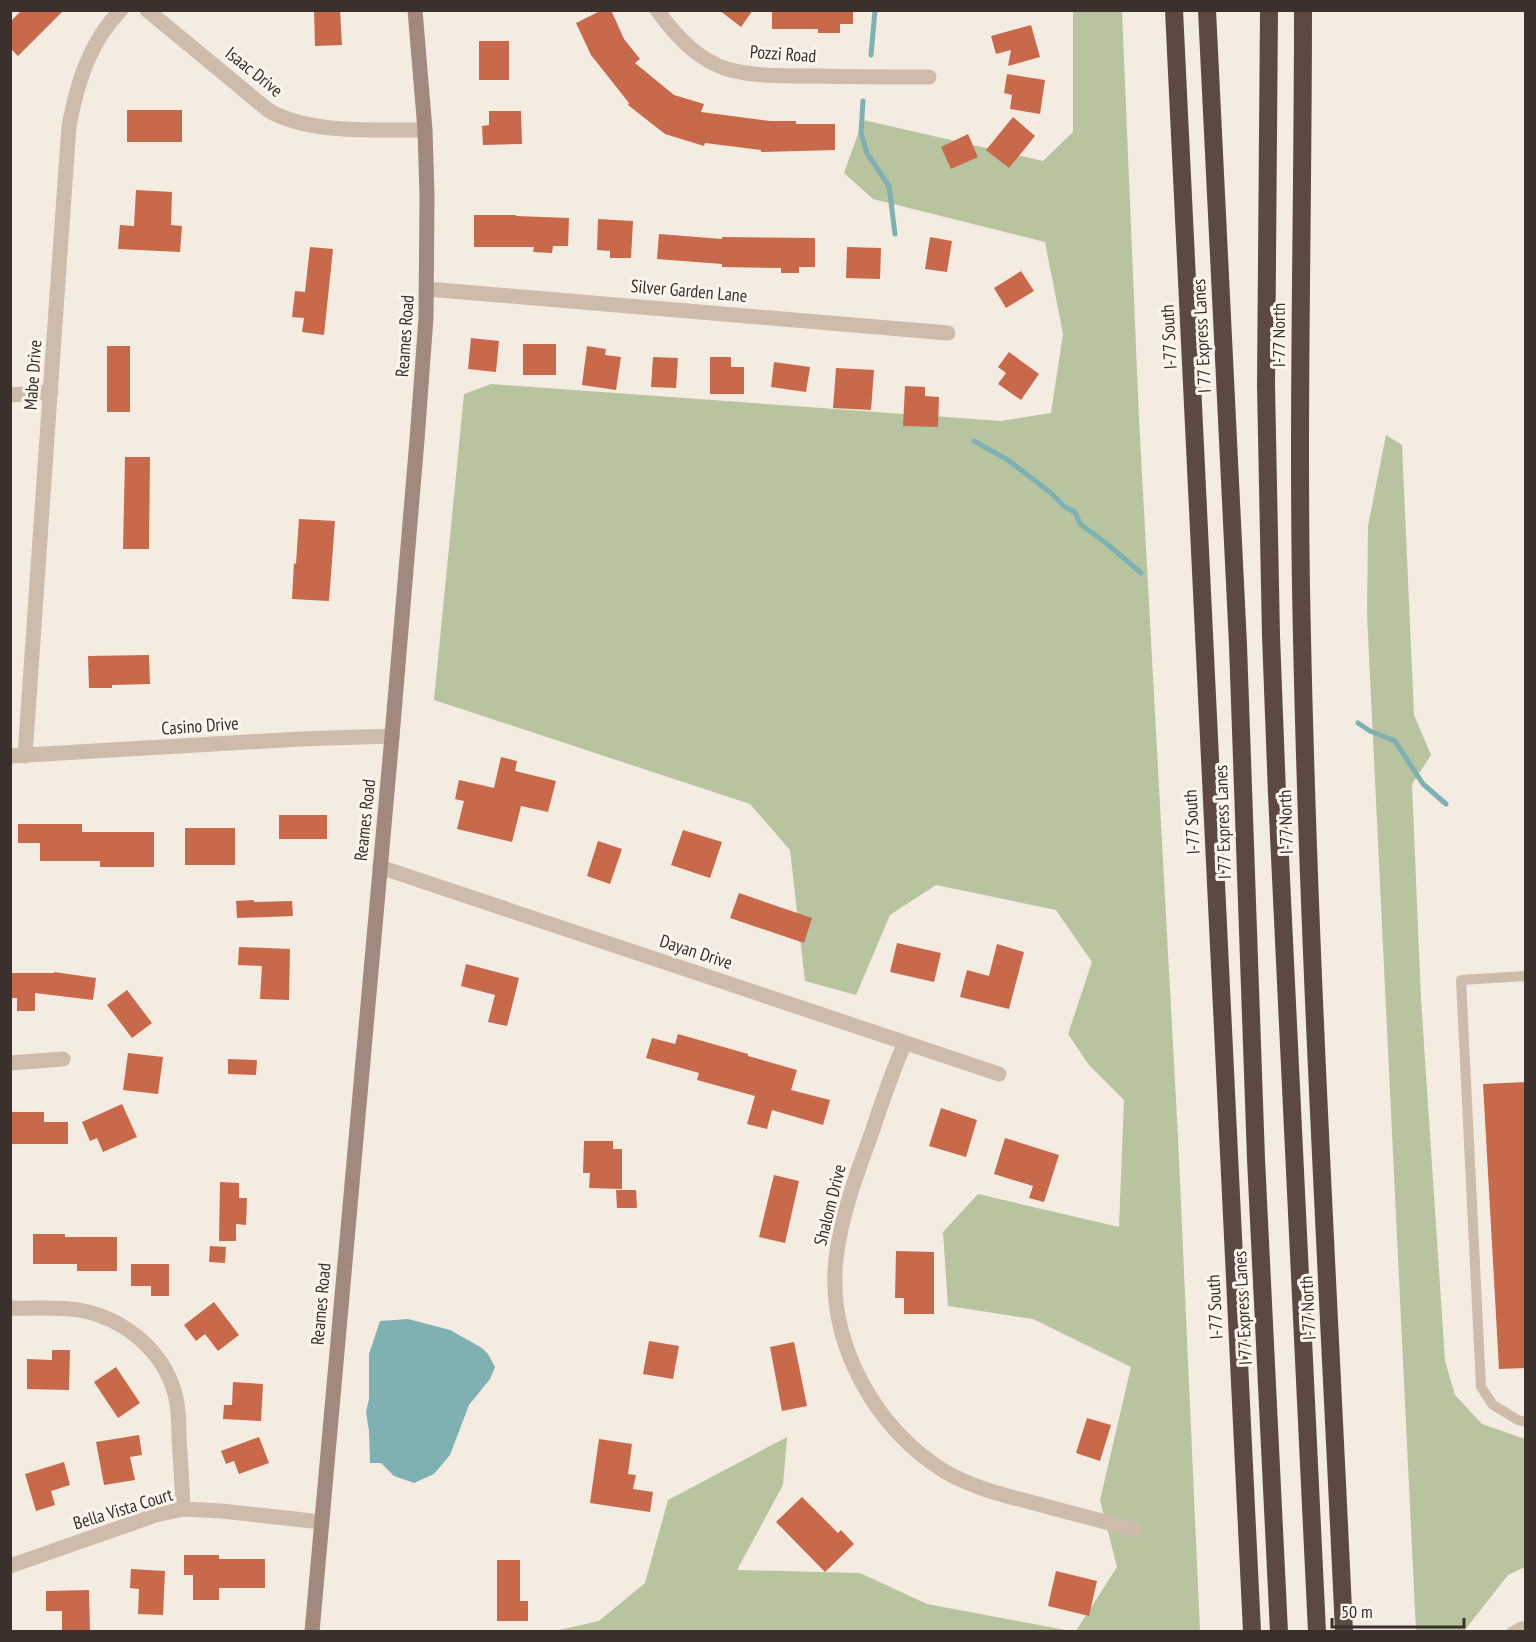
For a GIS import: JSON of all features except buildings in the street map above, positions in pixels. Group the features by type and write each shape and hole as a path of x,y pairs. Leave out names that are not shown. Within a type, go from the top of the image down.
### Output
{"highway":[{"name":"I-77 South","path":"1174,10 1252,1632"},
{"name":"I 77 Express Lanes","path":"1207,10 1238,645 1256,1159 1279,1632"},
{"path":"1269,10 1266,385 1271,613 1277,794 1317,1632"},
{"name":"I-77 North","path":"1303,10 1300,437 1302,635 1311,945 1344,1632"}],"main road":[{"name":"Reames Road","path":"312,1632 392,736 427,289 427,196 415,10"}],"street":[{"name":"Mabe Drive","path":"18,756 51,392 69,126 75,93 86,63 98,40 121,10"},
{"name":"Isaac Drive","path":"147,10 279,117 308,125 336,128 424,130"},
{"name":"Pozzi Road","path":"657,10 669,26 689,45 707,59 726,68 786,76 928,78"},
{"name":"Silver Garden Lane","path":"427,289 948,333"},
{"path":"10,395 51,392"},
{"name":"Casino Drive","path":"18,756 300,739 392,736"},
{"name":"Dayan Drive","path":"380,867 999,1074"},
{"name":"Shalom Drive","path":"905,1042 860,1165 841,1226 836,1261 836,1293 840,1320 848,1350 862,1383 879,1410 899,1434 922,1456 945,1471 984,1490 1135,1530"},
{"path":"10,1063 63,1059"},
{"path":"10,1308 67,1309 100,1316 139,1337 154,1353 175,1393 183,1509"},
{"name":"Bella Vista Court","path":"10,1566 156,1515 183,1509 322,1522"}],"lane":[{"path":"1526,976 1461,980 1482,1387 1493,1405 1518,1420 1526,1422"},
{"path":"1511,1632 1520,1626 1526,1626"}],"green space":[{"path":"1073,11 1122,11 1139,419 1178,1137 1200,1631 1076,1631 1117,1567 1100,1500 1131,1367 1033,1319 948,1306 943,1232 978,1194 1119,1227 1124,1100 1089,1065 1068,1034 1092,962 1056,910 936,885 890,915 856,995 805,981 790,850 750,804 434,700 464,394 491,384 1001,421 1051,413 1063,334 1045,242 873,199 844,173 863,120 1043,161 1073,132"},
{"path":"1386,435 1402,445 1414,715 1431,755 1412,784 1421,999 1445,1361 1455,1395 1482,1424 1525,1439 1525,1567 1508,1575 1464,1631 1416,1631 1367,614 1368,526"},
{"path":"787,1437 783,1485 737,1570 860,1573 927,1604 1071,1631 550,1632 599,1621 645,1583 668,1500"}],"water":[{"path":"408,1319 450,1330 482,1348 495,1367 490,1379 469,1405 450,1455 434,1474 414,1483 394,1476 381,1463 370,1463 366,1412 369,1399 369,1354 380,1321"}],"waterway":[{"path":"871,55 875,10"},
{"path":"863,101 861,133 867,153 889,186 895,234"},
{"path":"974,441 1008,460 1051,493 1065,507 1075,512 1080,524 1141,573"},
{"path":"1358,723 1370,731 1395,741 1423,784 1446,804"}]}
